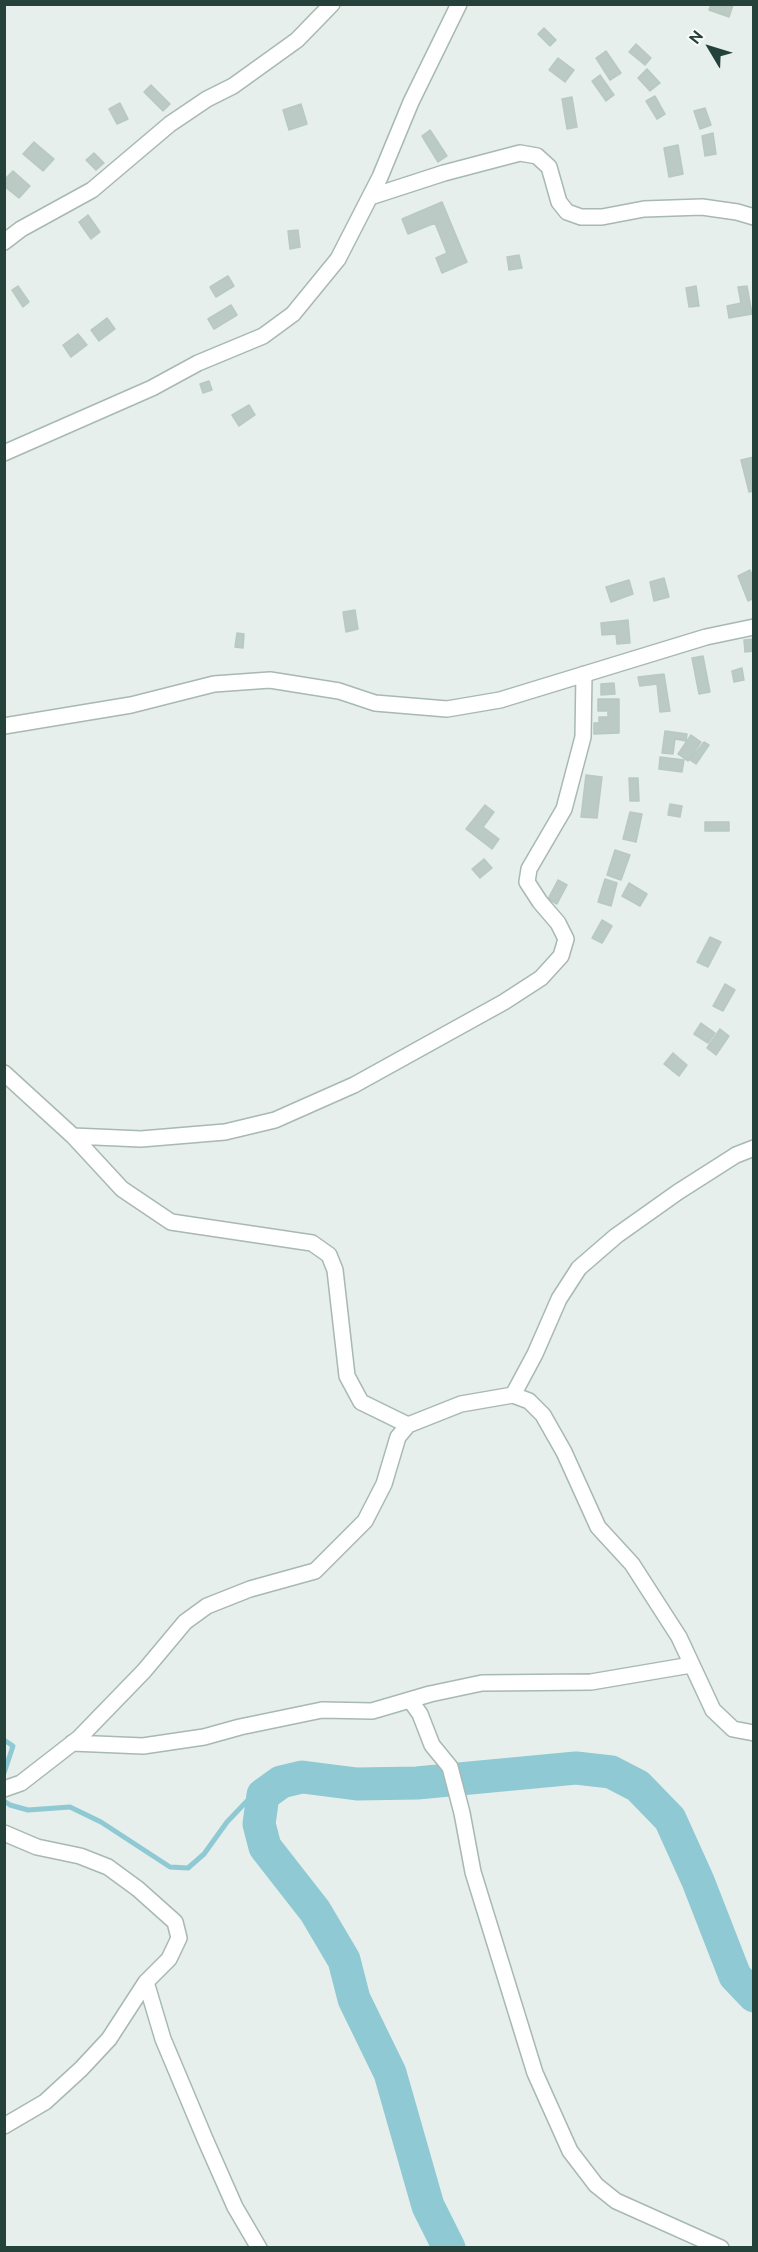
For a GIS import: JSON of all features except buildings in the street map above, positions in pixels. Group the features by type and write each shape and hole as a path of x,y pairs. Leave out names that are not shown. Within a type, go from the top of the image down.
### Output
{"street":[{"path":"4,242 21,229 92,190 170,124 207,99 233,86 297,40 332,4"},
{"path":"4,453 152,388 198,363 264,336 292,314 338,259 380,177 411,102 459,4"},
{"path":"370,197 444,173 520,153 537,156 549,167 559,202 567,212 581,217 602,217 644,209 702,207 753,217"},
{"path":"4,726 131,705 214,684 270,680 339,691 375,703 447,709 500,700 706,637 753,627"},
{"path":"74,1136 141,1139 225,1132 275,1120 354,1085 504,1002 541,978 561,956 566,939 558,923 540,902 528,882 529,869 564,809 583,736 584,674"},
{"path":"4,1073 74,1136 122,1189 171,1222 312,1243 329,1255 335,1270 347,1376 361,1402 408,1425"},
{"path":"513,1395 535,1354 559,1299 579,1268 616,1236 678,1192 736,1155 753,1148"},
{"path":"4,1789 21,1783 72,1743 144,1671 185,1622 207,1606 250,1589 315,1571 365,1521 384,1485 398,1437 408,1425 460,1404 513,1395 529,1401 543,1415 564,1452 598,1527 632,1564 679,1637 713,1710 733,1729 753,1733"},
{"path":"72,1743 143,1746 204,1737 322,1710 372,1711 482,1683 591,1682 691,1665"},
{"path":"410,1700 420,1714 432,1745 450,1767 462,1813 473,1872 535,2073 570,2151 596,2185 616,2201 721,2247"},
{"path":"4,1833 37,1847 80,1856 108,1867 176,1922 179,1938 169,1959 146,1983 109,2039 45,2102 4,2126"},
{"path":"146,1983 163,2038 192,2109 236,2207 259,2247"}],"waterway":[{"path":"4,1740 13,1746 4,1773"},
{"path":"449,2248 428,2206 390,2073 354,1999 344,1960 315,1911 265,1847 259,1824 263,1795 281,1782 302,1777 357,1784 417,1783 576,1768 611,1772 638,1786 670,1819 698,1881 735,1976 754,1996"},
{"path":"4,1801 28,1810 70,1807 101,1822 170,1867 188,1868 204,1854 227,1822 247,1801 263,1795"}]}
